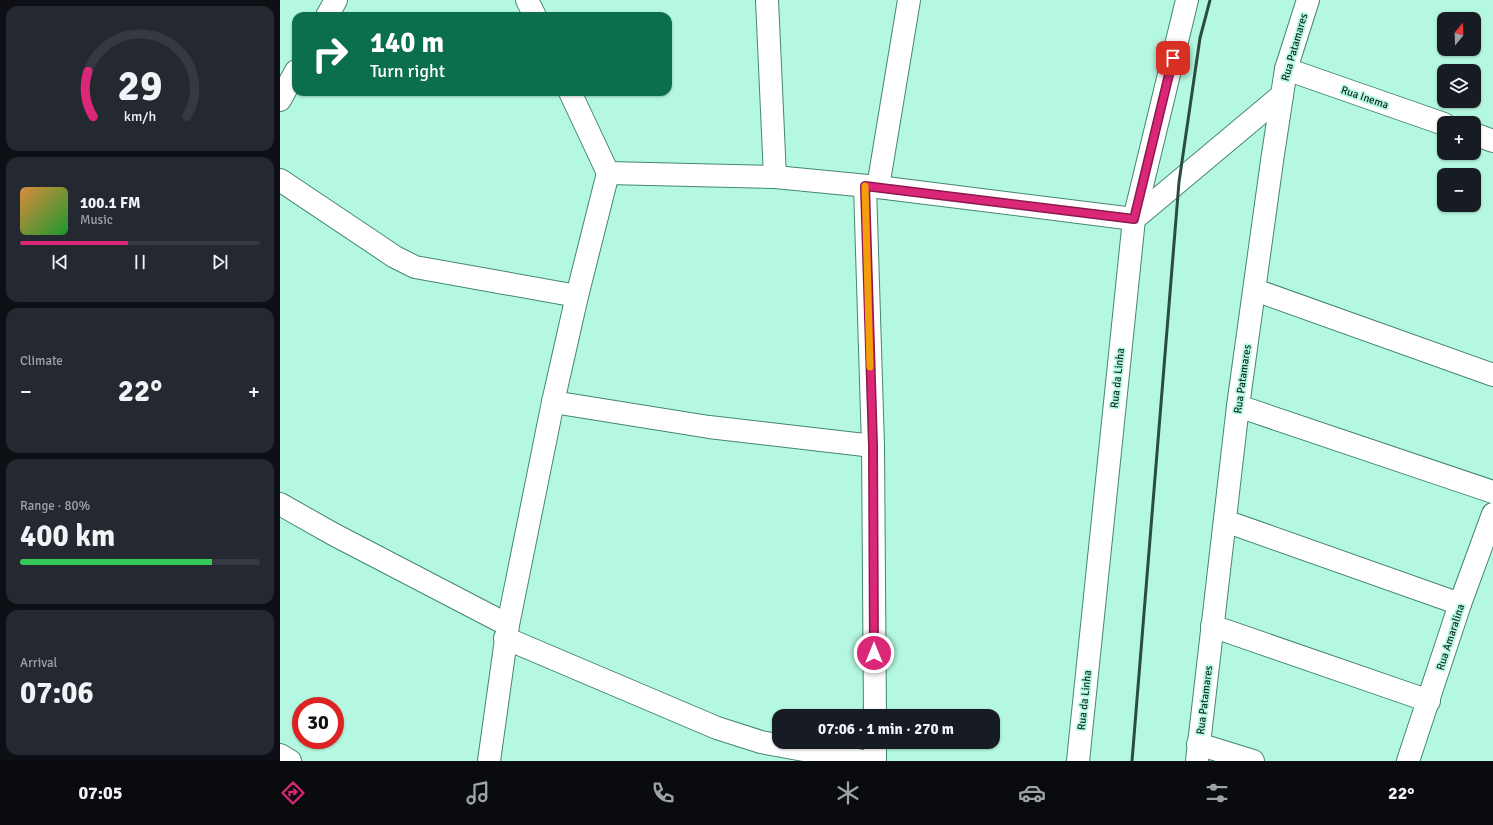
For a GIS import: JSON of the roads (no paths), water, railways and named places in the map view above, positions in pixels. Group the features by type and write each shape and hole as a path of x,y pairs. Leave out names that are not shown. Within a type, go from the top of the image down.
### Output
{"street":[{"path":"329,12 336,0"},
{"path":"527,0 533,12"},
{"path":"767,0 775,177"},
{"path":"875,709 872,186 908,0"},
{"name":"Rua da Linha","path":"1078,761 1134,219 1187,0"},
{"name":"Rua Patamares","path":"1198,753 1238,406 1272,161 1286,69 1308,0"},
{"name":"Rua Inema","path":"1286,69 1437,122"},
{"path":"280,100 292,78"},
{"path":"608,173 775,177 872,186 1134,219 1282,95"},
{"path":"489,761 507,631 553,402 577,296 608,173 572,96"},
{"path":"1481,137 1493,141"},
{"path":"280,180 395,257 415,267 577,296"},
{"path":"1255,290 1493,375"},
{"path":"553,402 709,427 873,446"},
{"path":"1238,406 1493,492"},
{"path":"280,504 507,631 717,728 761,742 863,761"},
{"name":"Rua Amaralina","path":"1408,761 1460,604 1493,514"},
{"path":"1225,521 1460,604"},
{"path":"1212,626 1429,701"},
{"path":"875,749 875,761"},
{"path":"1198,753 1253,761"},
{"path":"280,755 290,761"}],"railway":[{"path":"1132,761 1179,182 1200,38 1210,0"}]}
